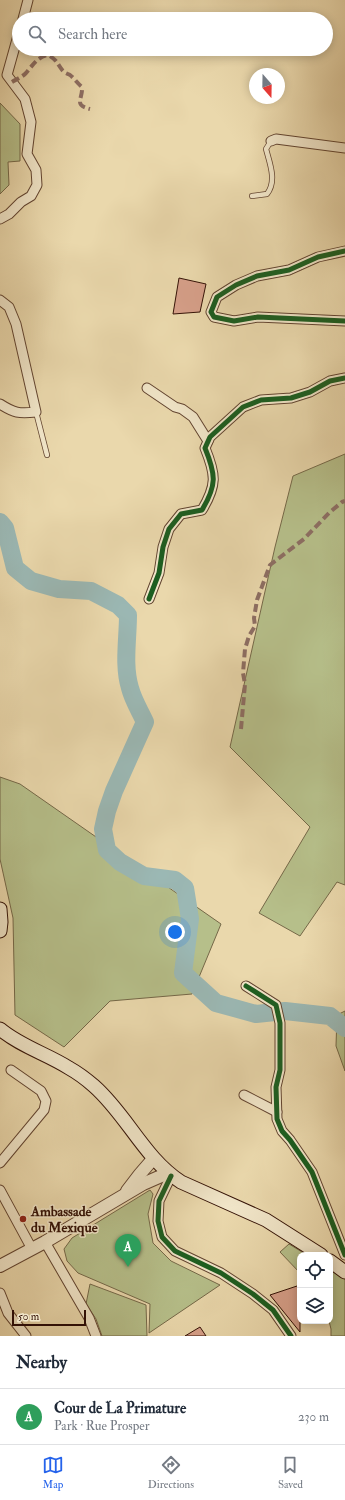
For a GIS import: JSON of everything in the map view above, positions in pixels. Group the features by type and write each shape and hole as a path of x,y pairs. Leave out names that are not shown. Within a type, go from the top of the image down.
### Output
{"main road":[{"path":"0,909 0,931"},
{"path":"0,1029 18,1041 69,1067 85,1079 113,1106 153,1158 181,1182 266,1220 316,1252"},
{"path":"333,1263 345,1272"}],"street":[{"path":"25,12 28,0"},
{"path":"0,219 10,214 21,202 31,196 37,185 36,170 27,154 31,122 27,105 25,99 7,75 12,56"},
{"path":"271,141 276,139 345,148"},
{"path":"345,251 318,257 289,270 257,276 236,285 217,297 211,312 214,317 234,321 258,317 345,321"},
{"path":"0,300 9,307 16,324 36,412 20,414 12,412 0,404"},
{"path":"149,599 158,573 163,548 169,529 181,514 202,510 209,499 213,485 213,469 205,448 210,437 243,407 261,400 292,398 310,392 330,382 345,378"},
{"path":"147,388 193,417 208,441"},
{"path":"246,986 276,1006 280,1023 280,1070 276,1087 277,1119 282,1131 312,1172 345,1255"},
{"path":"0,1163 44,1110 46,1101 42,1091 11,1070"},
{"path":"244,1095 277,1112"},
{"path":"124,1195 153,1158"},
{"path":"0,1266 45,1242 143,1184 170,1174"},
{"path":"170,1174 159,1201 158,1221 162,1237 175,1251 222,1273 253,1294 273,1310 290,1336"},
{"path":"0,1190 32,1249"},
{"path":"45,1242 89,1318 96,1336"},
{"path":"0,1293 8,1313 26,1336"}],"lane":[{"path":"252,196 267,194 272,188 271,170 266,149 271,141"},
{"path":"36,412 47,454"}],"green space":[{"path":"0,103 20,124 20,161 8,162 9,185 0,194"},
{"path":"345,454 345,885 337,882 300,936 259,913 310,827 230,747 275,547 293,476"},
{"path":"0,777 20,784 221,924 192,994 110,1001 64,1047 15,1015 13,918 0,859"},
{"path":"345,1011 345,1071 336,1046 337,1015"},
{"path":"150,1190 153,1194 148,1214 153,1243 171,1261 220,1285 149,1333 150,1304 78,1273 67,1261 64,1249 72,1238"},
{"path":"289,1244 302,1252 297,1252 297,1270 280,1252"},
{"path":"333,1270 345,1277 345,1336 331,1336 330,1324 333,1324"},
{"path":"90,1284 146,1305 147,1336 102,1336 96,1319 86,1304"}],"building":[{"path":"179,278 206,284 200,312 173,314"},
{"path":"297,1286 297,1324 300,1324 300,1332 270,1295"},
{"path":"200,1327 206,1336 185,1336"}],"waterway":[{"path":"0,522 5,528 15,568 31,581 59,589 91,591 118,605 128,615 126,661 128,679 133,697 145,722 114,791 103,829 107,850 120,862 144,876 175,880 185,888 190,919 183,973 216,1003 256,1014 285,1011 330,1016 345,1028"}],"marked path":[{"path":"12,82 21,77 38,59 44,56"},
{"path":"50,56 56,61 64,72 70,75 82,87 80,103 82,106 90,109"},
{"path":"241,729 245,684 243,673 245,649 249,636 255,626 254,618 257,600 270,565 304,539 329,513 345,501"}],"cycle path":[{"path":"345,251 318,257 289,270 257,276 236,285 217,297 211,312 214,317 234,321 258,317 345,321"},
{"path":"149,599 159,573 163,547 169,529 181,514 202,510 210,494 213,473 205,448 210,437 243,407 261,400 291,398 310,392 330,381 345,378"},
{"path":"246,986 276,1005 280,1023 280,1070 276,1087 277,1119 282,1131 312,1172 345,1255"},
{"path":"171,1176 159,1201 158,1221 162,1237 175,1251 221,1273 253,1294 273,1310 291,1336"}],"place":[{"name":"Ambassade du Mexique","path":"23,1219"},
{"name":"Cour de La Primature","path":"128,1267"}]}
